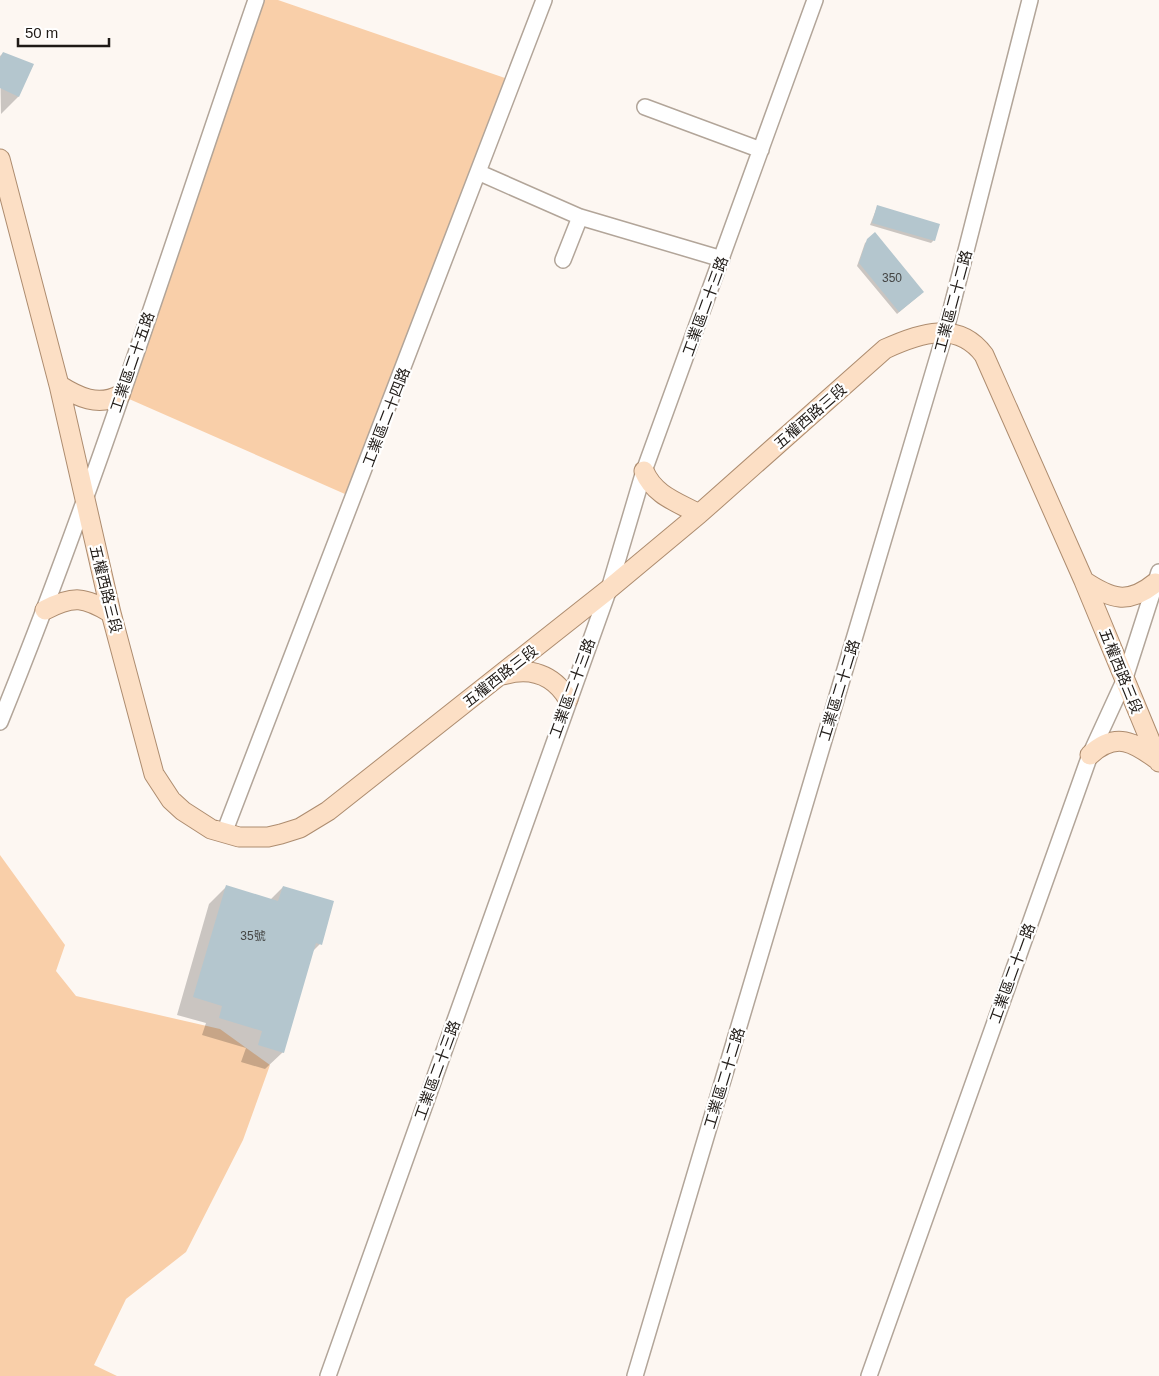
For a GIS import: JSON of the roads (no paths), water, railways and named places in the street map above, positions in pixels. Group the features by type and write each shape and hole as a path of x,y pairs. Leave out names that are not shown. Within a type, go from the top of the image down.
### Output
{"main road":[{"name":"五權西路三段","path":"0,158 59,385 111,613 154,774 171,800 200,823 239,837 268,837 307,824 328,811 502,676 609,589 699,514 886,349 912,338 945,333 968,338 984,355 1084,581 1124,681 1159,761"},
{"path":"59,385 88,399 101,402 111,400 120,395"},
{"path":"644,471 656,491 699,514"},
{"path":"1084,581 1105,595 1119,598 1133,596 1145,591 1157,578"},
{"path":"45,610 72,598 89,601 111,613"},
{"path":"502,676 517,671 534,672 549,678 562,688 568,699"},
{"path":"1090,755 1098,747 1111,742 1122,741 1133,743 1159,761"}],"street":[{"name":"工業區二十五路","path":"0,722 85,503 120,395 256,0"},
{"name":"工業區二十四路","path":"224,833 480,173 544,0"},
{"name":"工業區二十三路","path":"328,1376 568,699 609,589 644,471 815,0"},
{"name":"工業區二十二路","path":"635,1376 945,333 1030,0"},
{"path":"645,107 761,150"},
{"path":"480,173 580,217 722,259"},
{"path":"563,260 580,217"},
{"name":"工業區二十一路","path":"869,1376 1090,755 1124,681 1157,578"}]}
